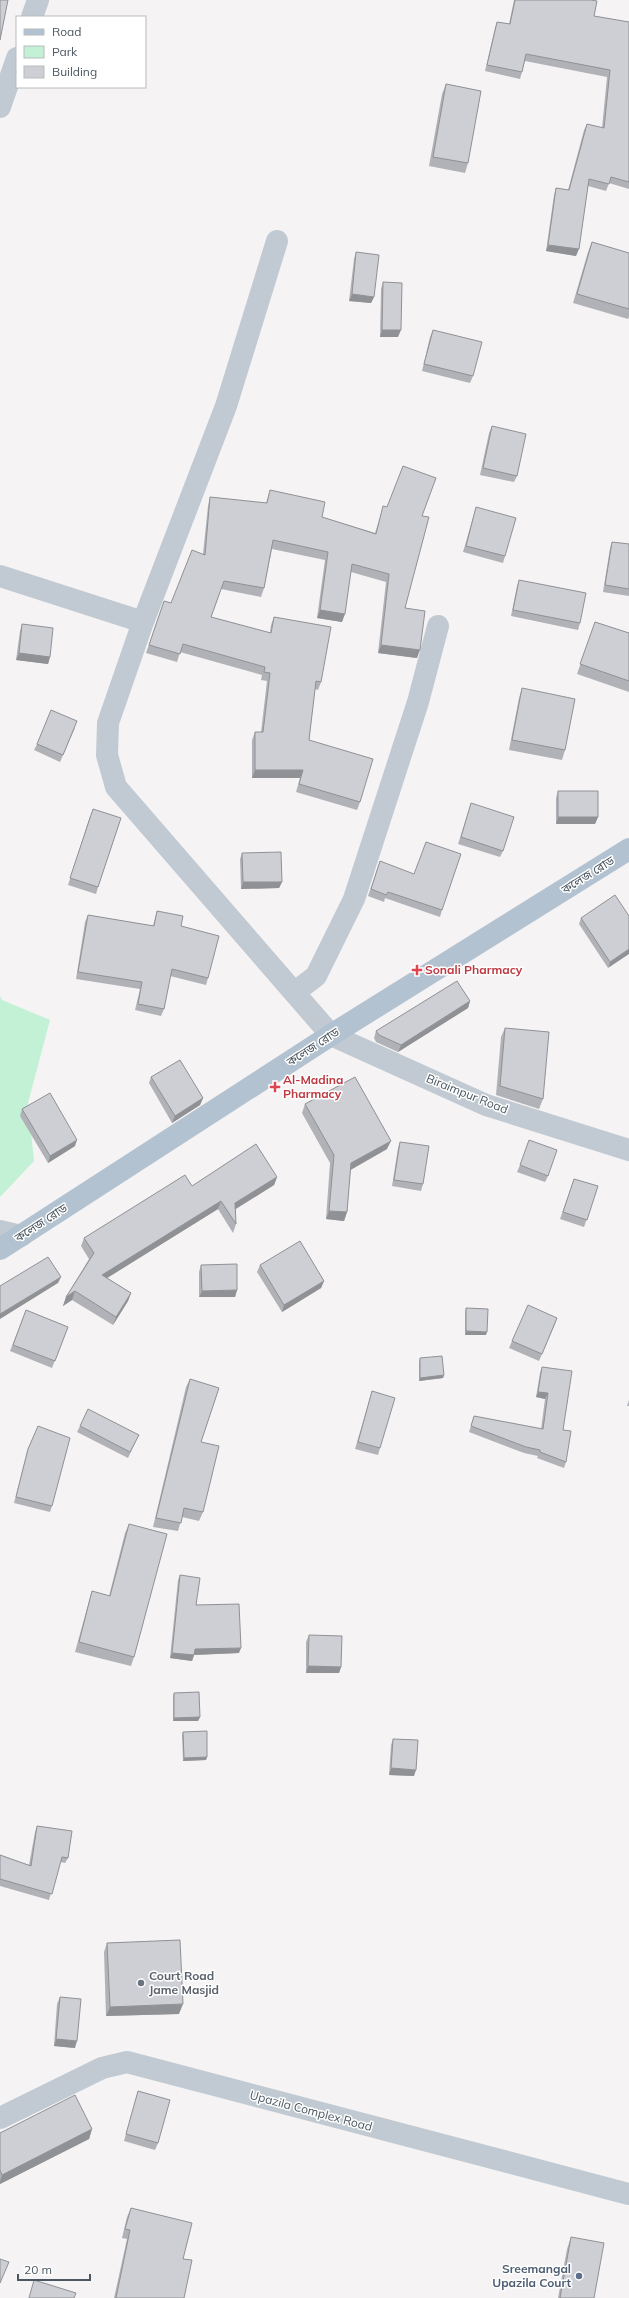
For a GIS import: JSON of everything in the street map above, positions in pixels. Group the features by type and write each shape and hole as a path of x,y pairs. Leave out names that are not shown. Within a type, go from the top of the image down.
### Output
{"main road":[{"name":"কলেজ রোড","path":"0,1249 10,1233 629,849"}],"street":[{"path":"32,16 38,0"},
{"path":"0,107 16,61"},
{"path":"277,241 226,406 143,622 108,723 107,755 116,787 331,1035"},
{"path":"0,576 143,622"},
{"path":"295,992 316,976 354,899 418,702 438,626"},
{"name":"Biraimpur Road","path":"331,1035 486,1104 629,1150"},
{"name":"Upazila Complex Road","path":"0,2118 102,2068 127,2062 629,2194"}],"green space":[{"path":"0,996 2,1000 50,1020 28,1103 34,1161 0,1197"}],"building":[{"path":"0,0 8,0 0,40"},
{"path":"515,0 597,1 594,16 629,22 629,182 611,177 609,184 589,179 579,249 548,245 556,188 569,190 587,124 604,128 610,70 526,54 522,72 487,65 497,22 510,24"},
{"path":"446,84 481,91 468,163 433,157"},
{"path":"592,242 629,253 629,309 577,294"},
{"path":"356,252 379,255 374,297 352,294"},
{"path":"383,282 402,283 401,330 382,330"},
{"path":"433,330 482,342 473,376 424,364"},
{"path":"492,426 526,434 517,476 483,468"},
{"path":"403,466 436,478 422,516 429,517 405,608 425,611 420,650 381,645 389,574 352,564 345,614 320,610 328,552 273,540 264,588 224,581 211,617 271,633 274,617 331,627 321,682 316,681 309,740 373,759 360,802 299,784 303,770 255,770 255,732 263,732 270,673 264,672 265,667 183,644 180,654 149,645 164,601 171,603 192,550 205,555 210,497 267,503 270,490 325,502 322,517 376,534 383,506 387,507"},
{"path":"476,507 516,518 505,556 466,546"},
{"path":"612,542 629,544 629,589 605,585"},
{"path":"519,580 586,593 580,623 513,610"},
{"path":"595,622 629,633 629,681 580,664"},
{"path":"22,624 53,628 50,657 19,653"},
{"path":"522,688 575,699 565,750 512,740"},
{"path":"51,710 77,721 63,755 37,744"},
{"path":"558,791 598,791 598,817 558,817"},
{"path":"471,803 514,817 503,851 461,837"},
{"path":"93,809 121,818 98,887 70,878"},
{"path":"426,842 461,854 442,910 388,892 386,895 371,889 380,861 414,874"},
{"path":"281,852 282,882 243,882 242,853"},
{"path":"615,895 629,916 629,949 610,962 581,918"},
{"path":"157,911 183,916 181,926 219,936 208,978 172,969 164,1009 138,1004 142,982 78,972 88,915 154,926"},
{"path":"457,981 470,1001 401,1045 379,1035 376,1031"},
{"path":"505,1028 549,1032 543,1099 500,1086"},
{"path":"180,1060 203,1098 175,1116 151,1077"},
{"path":"355,1077 391,1141 351,1163 347,1212 329,1211 334,1155 305,1104"},
{"path":"50,1093 77,1140 50,1156 22,1109"},
{"path":"529,1140 557,1150 548,1176 520,1165"},
{"path":"400,1142 429,1146 423,1184 394,1180"},
{"path":"256,1144 277,1177 235,1203 236,1224 221,1201 102,1275 131,1293 116,1317 75,1291 66,1297 94,1253 84,1238 185,1175 192,1186"},
{"path":"574,1179 598,1186 587,1220 563,1212"},
{"path":"300,1241 324,1281 284,1305 260,1265"},
{"path":"48,1257 61,1277 0,1314 0,1286"},
{"path":"237,1264 237,1290 202,1291 201,1265"},
{"path":"528,1305 557,1318 542,1354 512,1341"},
{"path":"466,1308 488,1309 487,1332 466,1331"},
{"path":"26,1310 68,1327 55,1361 13,1345"},
{"path":"442,1356 444,1375 420,1378 420,1358"},
{"path":"542,1367 572,1371 563,1430 571,1431 566,1462 540,1452 540,1450 526,1447 471,1426 474,1416 543,1429 548,1393 538,1392"},
{"path":"190,1379 219,1388 201,1442 219,1446 203,1512 184,1508 181,1523 156,1518"},
{"path":"372,1391 395,1398 380,1448 358,1442"},
{"path":"88,1409 139,1435 130,1452 80,1426"},
{"path":"38,1426 70,1438 52,1506 16,1497 28,1449"},
{"path":"129,1524 167,1534 134,1657 79,1642 92,1591 110,1596"},
{"path":"180,1575 200,1578 196,1605 239,1604 241,1648 195,1649 194,1655 172,1653"},
{"path":"309,1635 342,1636 341,1667 308,1666"},
{"path":"199,1692 200,1717 174,1718 174,1693"},
{"path":"207,1731 207,1757 184,1758 183,1732"},
{"path":"393,1739 418,1740 416,1770 391,1768"},
{"path":"37,1826 72,1831 68,1858 62,1857 52,1894 0,1879 0,1855 31,1866"},
{"name":"Court Road Jame Masjid","path":"180,1940 183,2004 110,2007 107,1943"},
{"path":"60,1997 81,1999 77,2041 56,2039"},
{"path":"138,2091 170,2100 158,2143 126,2134"},
{"path":"75,2095 92,2129 2,2175 0,2170 0,2133"},
{"path":"131,2208 192,2223 183,2259 192,2260 184,2298 116,2298 130,2230 125,2229"},
{"name":"Sreemangal Upazila Court","path":"571,2237 604,2243 594,2298 560,2298"},
{"path":"0,2259 9,2262 0,2283"},
{"path":"34,2280 76,2293 74,2298 29,2298"}],"place":[{"name":"Sonali Pharmacy","path":"417,970"},
{"name":"Al-Madina Pharmacy","path":"275,1087"},
{"name":"Court Road Jame Masjid","path":"141,1983"},
{"name":"Sreemangal Upazila Court","path":"579,2276"}]}
